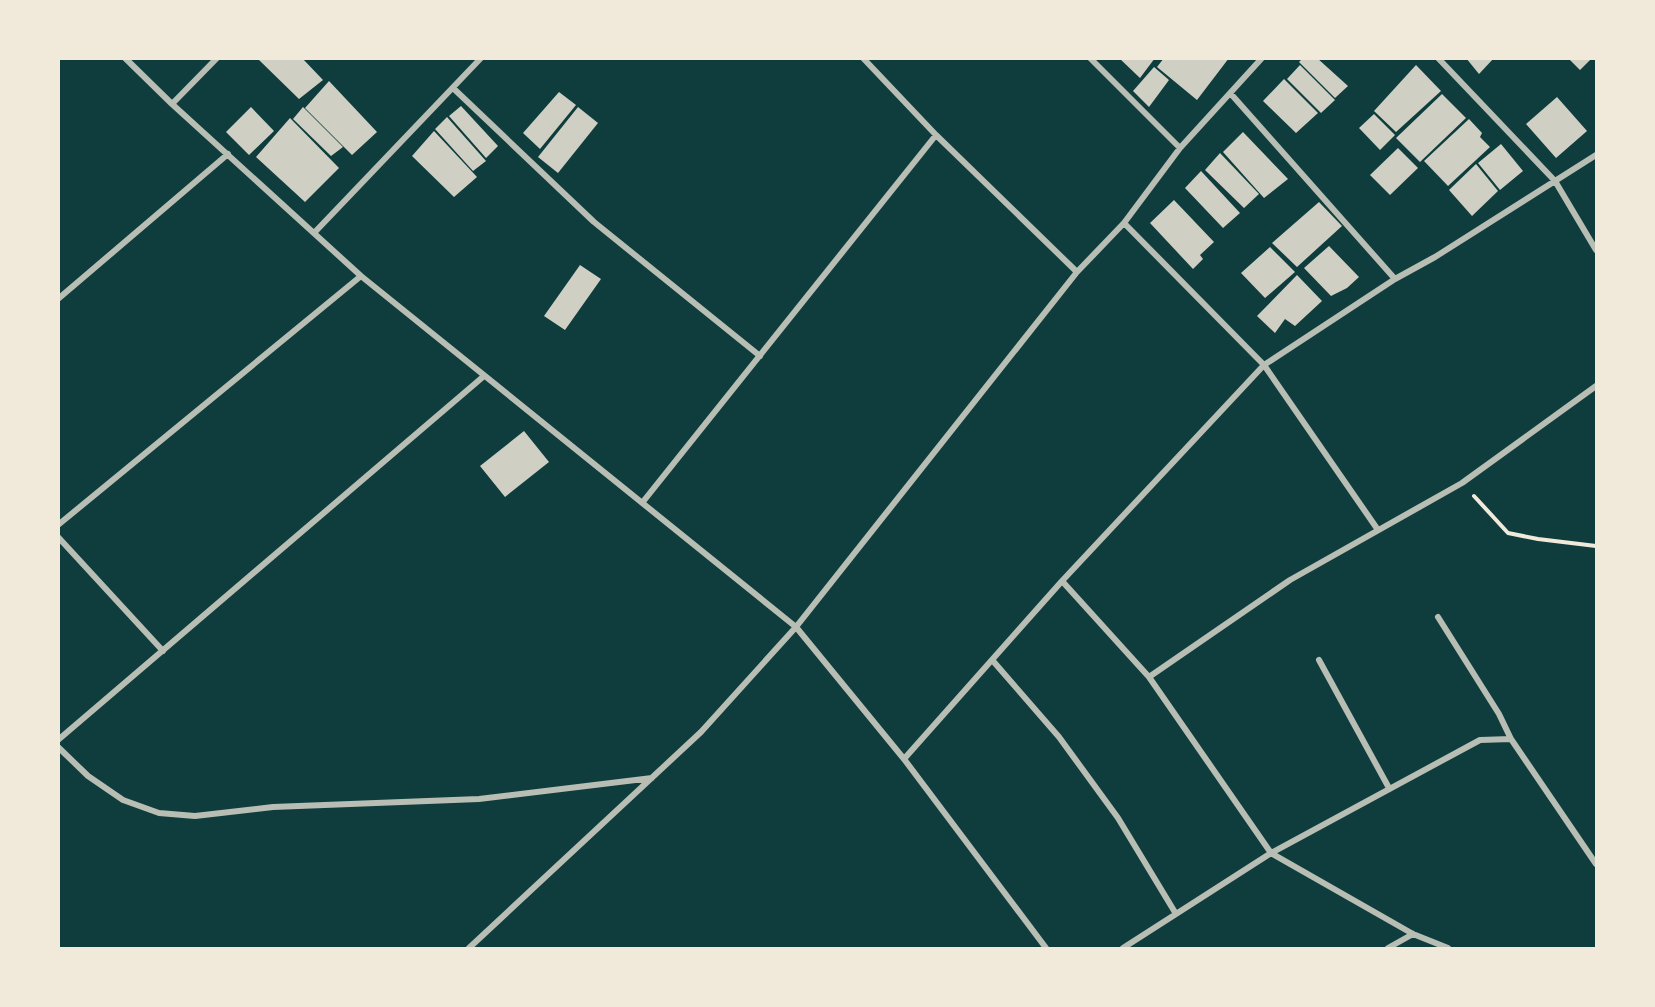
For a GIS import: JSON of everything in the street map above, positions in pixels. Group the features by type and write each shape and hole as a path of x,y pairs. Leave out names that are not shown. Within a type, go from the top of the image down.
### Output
{"street":[{"path":"124,58 361,276 796,627 904,759 1047,948"},
{"path":"172,104 218,58"},
{"path":"314,234 481,58"},
{"path":"863,58 936,135 1077,272"},
{"path":"1090,58 1180,148"},
{"path":"469,948 700,732 796,627 1077,272 1124,223 1180,148 1262,58"},
{"path":"1438,58 1555,181 1596,250"},
{"path":"453,88 594,222 760,356"},
{"path":"1231,94 1395,279"},
{"path":"642,503 936,135"},
{"path":"58,299 228,154"},
{"path":"904,759 1062,581 1264,364 1395,279 1435,257 1596,155"},
{"path":"1124,223 1264,364 1378,530"},
{"path":"58,525 361,276"},
{"path":"58,740 484,375"},
{"path":"1149,677 1290,580 1462,483 1596,386"},
{"path":"58,537 163,651"},
{"path":"1062,581 1149,677 1271,853 1413,933 1448,948"},
{"path":"1438,617 1499,714 1511,739 1596,864"},
{"path":"993,660 1059,737 1118,818 1176,914"},
{"path":"1319,660 1389,788"},
{"path":"1123,948 1271,853 1389,788 1480,740 1511,739"},
{"path":"58,747 88,776 123,800 159,813 195,816 273,807 479,799 653,778"},
{"path":"1589,856 1596,851"},
{"path":"1388,948 1413,933"}],"path":[{"path":"1462,483 1508,533 1596,546"}],"building":[{"path":"261,58 302,58 323,80 299,99 259,60"},
{"path":"1119,58 1155,58 1140,78"},
{"path":"1164,58 1229,58 1197,100 1157,67"},
{"path":"1303,58 1317,58 1348,86 1335,98 1299,62"},
{"path":"1466,58 1494,58 1479,74"},
{"path":"1568,58 1592,58 1580,70"},
{"path":"1300,65 1335,100 1321,113 1287,79"},
{"path":"1416,65 1441,91 1396,132 1374,111"},
{"path":"1154,67 1169,80 1149,107 1133,91"},
{"path":"1284,79 1318,113 1296,133 1263,101"},
{"path":"329,81 377,132 352,155 305,108"},
{"path":"559,92 576,105 540,149 523,133"},
{"path":"1442,94 1466,118 1420,162 1396,138"},
{"path":"1557,97 1587,131 1556,158 1526,124"},
{"path":"461,106 498,146 486,158 449,116"},
{"path":"251,107 274,131 249,155 226,132"},
{"path":"303,107 343,147 331,156 293,119"},
{"path":"578,107 598,123 558,173 538,157"},
{"path":"1374,114 1395,135 1380,150 1359,128"},
{"path":"447,117 486,161 473,171 435,129"},
{"path":"290,118 339,168 305,202 256,157"},
{"path":"1469,119 1482,133 1480,137 1490,147 1448,186 1424,161"},
{"path":"434,131 477,177 454,197 412,156"},
{"path":"1243,132 1288,179 1264,198 1223,152"},
{"path":"1501,144 1523,171 1500,190 1478,163"},
{"path":"1398,148 1418,168 1390,195 1370,175"},
{"path":"1220,153 1259,194 1244,208 1205,170"},
{"path":"1476,164 1498,191 1472,216 1449,190"},
{"path":"1201,171 1240,213 1223,228 1185,188"},
{"path":"1174,200 1214,242 1200,255 1203,259 1193,269 1150,223"},
{"path":"1319,202 1342,226 1297,267 1272,243"},
{"path":"1329,246 1359,277 1347,288 1331,296 1304,268"},
{"path":"1270,247 1295,272 1265,298 1241,273"},
{"path":"580,265 601,279 565,330 544,316"},
{"path":"1297,275 1322,301 1295,326 1285,319 1275,333 1257,316"},
{"path":"524,431 549,462 505,497 480,466"}]}
